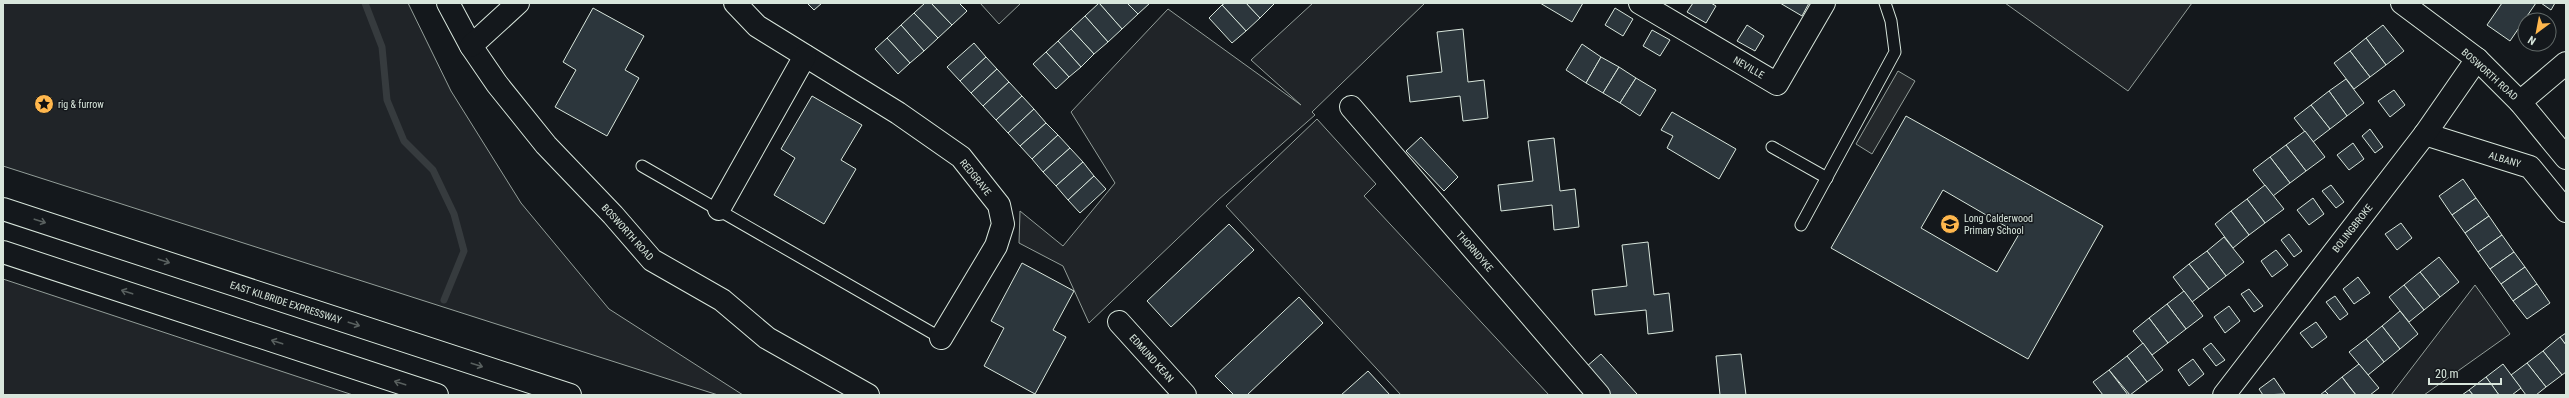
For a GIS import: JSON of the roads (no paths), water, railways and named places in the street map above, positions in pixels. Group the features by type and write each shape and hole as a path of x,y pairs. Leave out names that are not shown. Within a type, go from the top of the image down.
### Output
{"main road":[{"name":"BOSWORTH ROAD","path":"448,3 471,46 497,84 546,145 613,215 652,260 722,300 767,338 868,395"},
{"path":"471,46 518,3"},
{"name":"REDGRAVE","path":"735,3 757,26 898,113 962,157 999,205 1003,224 996,246 941,338"},
{"name":"NEVILLE","path":"1640,3 1777,84 1824,3"},
{"name":"BOSWORTH ROAD","path":"2402,3 2477,59 2520,102 2566,158"},
{"path":"719,209 805,56"},
{"name":"BOLINGBROKE","path":"2224,395 2425,134 2477,59"},
{"path":"2520,102 2566,63"},
{"name":"THORNDYKE","path":"1351,107 1599,395"},
{"name":"ALBANY","path":"2425,134 2530,167 2566,212"},
{"name":"EAST KILBRIDE EXPRESSWAY","path":"3,209 570,395"},
{"path":"3,252 437,395"},
{"name":"EDMUND KEAN","path":"1119,322 1185,395"}],"lane":[{"path":"1801,225 1895,52 1891,21 1886,3"},
{"path":"1772,147 1827,178"},
{"path":"642,166 941,338"}],"waterway":[{"path":"365,3 382,47 387,100 404,141 433,170 454,214 464,251 444,300"}],"place":[{"name":"rig & furrow","path":"44,104"},
{"name":"Long Calderwood Primary School","path":"1950,224"}]}
